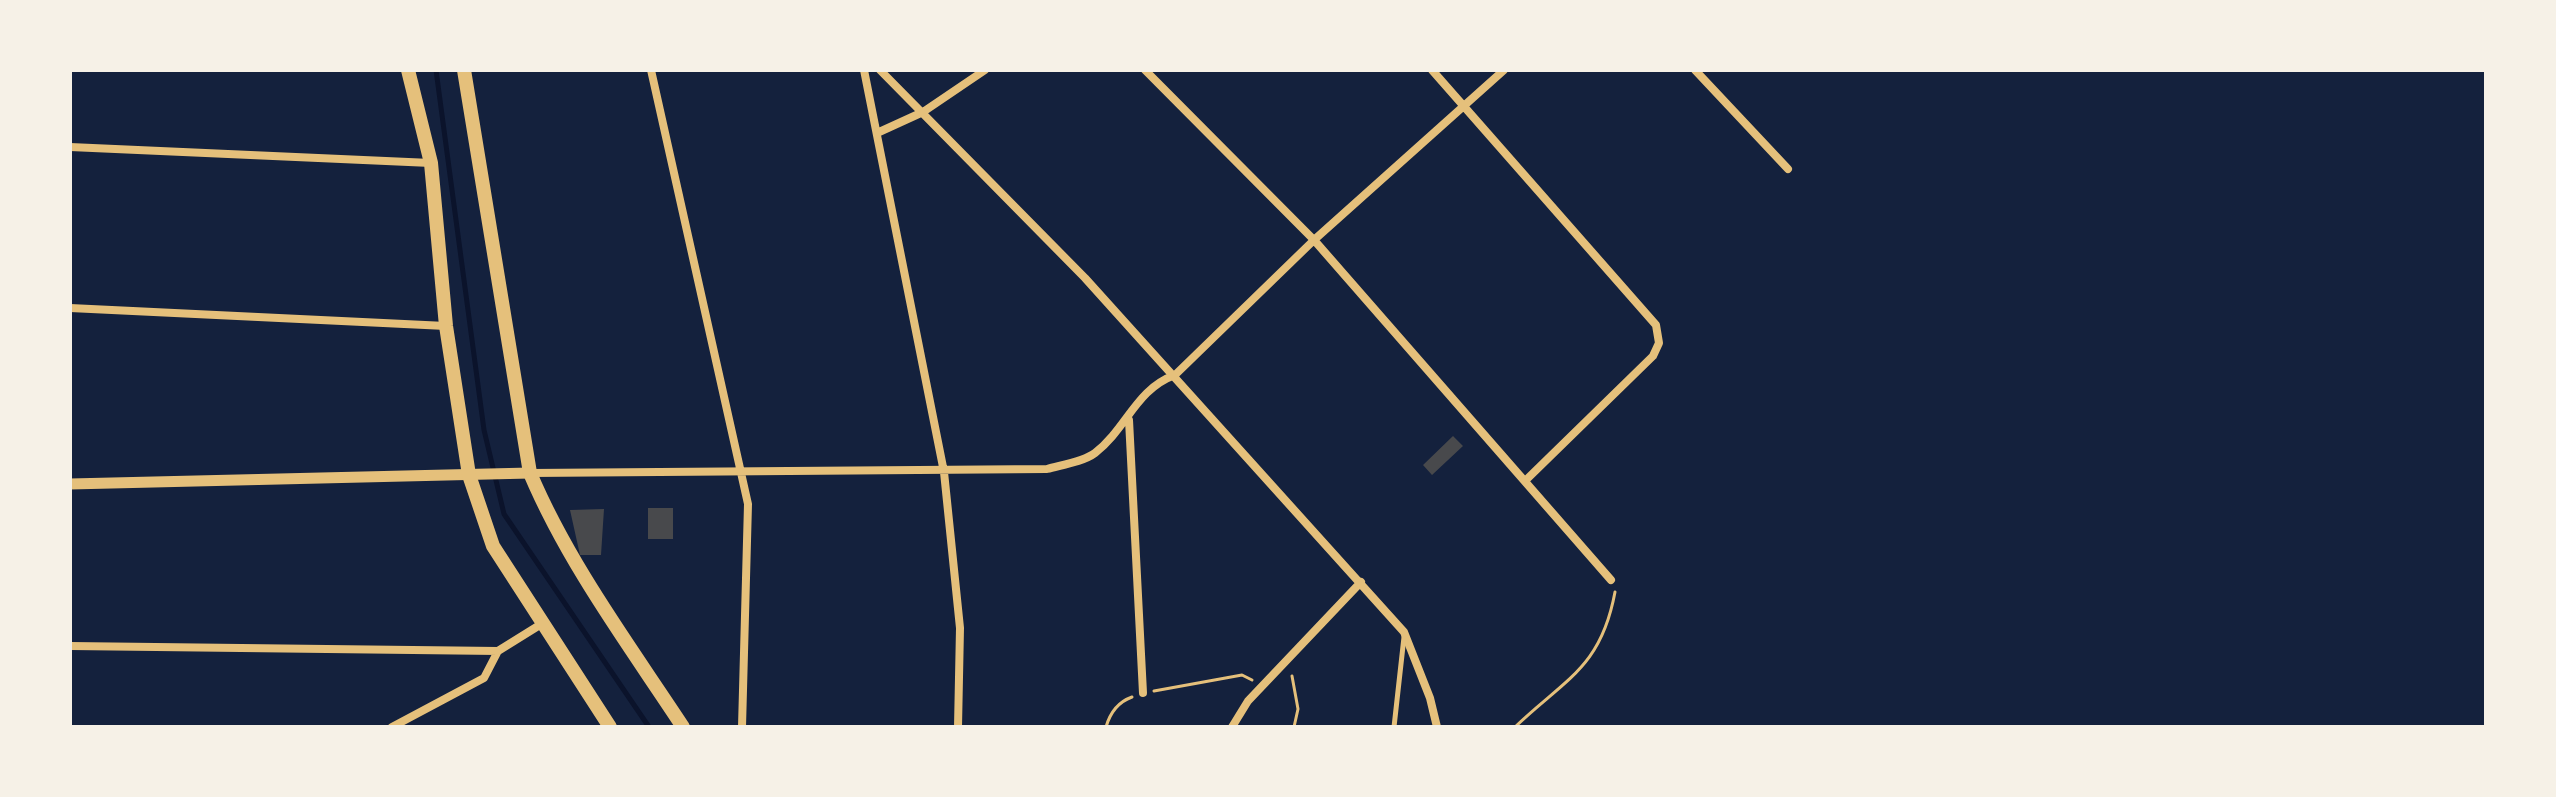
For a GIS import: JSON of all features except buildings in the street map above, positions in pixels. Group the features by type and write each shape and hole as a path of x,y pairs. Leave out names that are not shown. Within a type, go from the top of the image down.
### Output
{"main road":[{"path":"408,70 431,163 446,326 469,475 493,546 610,727"},
{"path":"464,70 530,473 575,561 683,727"}],"street":[{"path":"651,70 748,504 742,727"},
{"path":"864,70 944,472 960,628 958,727"},
{"path":"880,70 1175,375 1404,632 1427,689 1437,727"},
{"path":"877,133 923,112 985,70"},
{"path":"1145,70 1314,240 1611,580"},
{"path":"1432,70 1466,105 1656,325 1659,343 1653,356 1526,480"},
{"path":"1143,693 1129,420 1134,404 1156,382 1175,375 1314,240 1504,70"},
{"path":"1695,70 1788,169"},
{"path":"70,147 431,163"},
{"path":"70,308 446,326"},
{"path":"70,484 530,473 740,474 1047,469 1093,455 1129,420"},
{"path":"1232,727 1263,684 1361,582"},
{"path":"392,727 484,678 498,651 544,622"},
{"path":"70,646 498,651"}],"lane":[{"path":"1394,727 1404,632"}],"path":[{"path":"1515,727 1568,685 1595,648 1610,615 1615,591 1611,580"},
{"path":"1289,657 1298,709 1294,727"},
{"path":"1106,727 1109,717 1122,701 1143,693 1242,675 1263,684"}],"waterway":[{"path":"436,70 484,430 504,514 649,727"}]}
